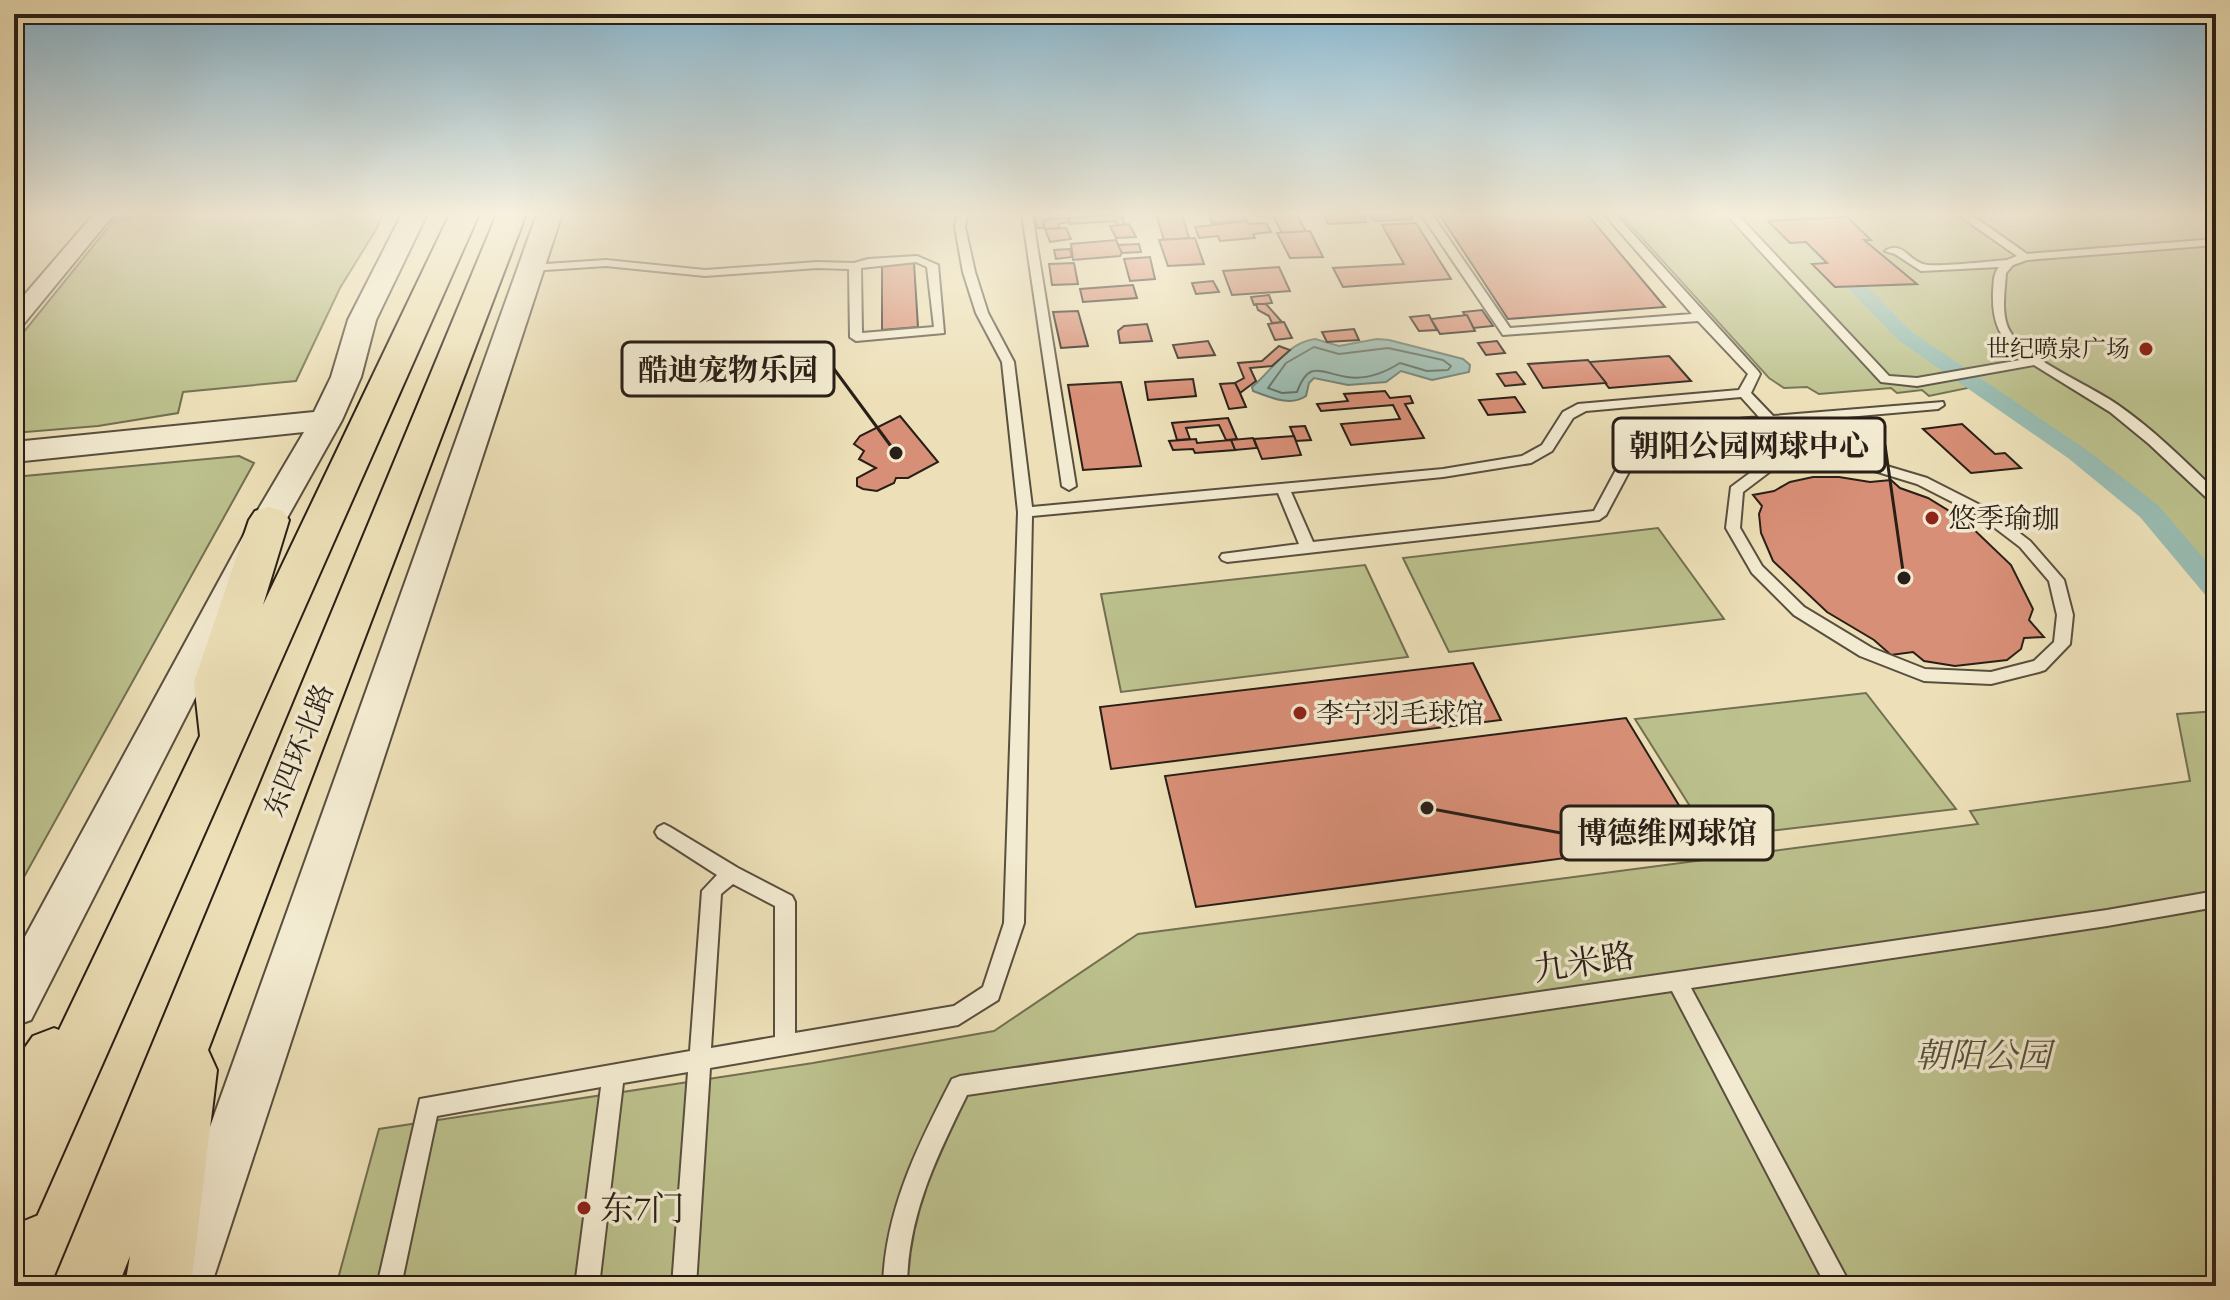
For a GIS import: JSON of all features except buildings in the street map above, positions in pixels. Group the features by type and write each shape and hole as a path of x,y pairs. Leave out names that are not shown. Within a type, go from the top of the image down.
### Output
{"highway":[{"path":"14,1192 437,275"},
{"name":"东四环北路","path":"85,1286 488,275"},
{"path":"224,740 217,682 269,520"},
{"path":"14,1113 116,969"},
{"path":"158,1286 198,1002"}],"street":[{"path":"14,321 53,275"},
{"path":"14,1004 269,520 326,420 346,377 362,320 385,275"},
{"path":"182,1286 528,275"},
{"path":"14,452 326,420"}],"lane":[{"path":"855,275 856,337 940,330 933,275"},
{"path":"389,1286 428,1107 958,1015 991,993 1014,923 1025,512 1008,362 982,313 970,275"},
{"path":"1036,275 1069,486"},
{"path":"1468,275 1507,332 1701,317"},
{"path":"1663,275 1754,374 1744,393"},
{"path":"1788,275 1885,379 1917,382 2036,361"},
{"path":"2000,275 2000,312 2004,333 2036,361 2113,408 2159,444 2216,499"},
{"path":"1025,512 1443,473 1526,460 1547,448 1568,415 1583,407 1744,393"},
{"path":"1744,393 1801,455 1870,465 1922,481 1983,512 2025,544 2056,580 2065,615 2062,644 2039,666 1991,678 1924,675 1866,652 1799,611 1757,569 1733,528 1736,490 1767,467 1801,455"},
{"path":"1227,557 1599,515 1643,432 1938,405"},
{"path":"1283,488 1308,548"},
{"path":"664,832 731,874 785,902 785,1045"},
{"path":"684,1286 712,891 731,874"},
{"name":"九米路","path":"895,1286 894,1262 905,1204 960,1086 2107,918 2216,899"},
{"path":"1677,981 1839,1286"},
{"path":"587,1286 613,1075"}],"green space":[{"path":"70,275 348,275 296,381 183,392 178,413 98,426 14,433 14,344"},
{"path":"1675,275 2216,275 2216,591 2165,530 2107,478 1977,386 1929,396 1922,390 1897,393 1891,388 1819,394 1807,387 1784,388 1769,378"},
{"path":"239,456 254,463 14,895 14,477"},
{"path":"1658,528 1724,619 1449,652 1403,558"},
{"path":"1365,565 1408,657 1121,692 1101,594"},
{"path":"1866,693 1956,809 1710,838 1635,719"},
{"name":"朝阳公园","path":"2216,711 2216,1286 336,1286 379,1129 813,1063 994,1031 1138,934 1978,824 1970,811 2190,781 2177,714"}],"water":[{"path":"1315,339 1339,346 1377,339 1389,340 1463,359 1470,365 1469,372 1432,380 1401,371 1386,382 1348,385 1314,378 1309,383 1306,396 1293,401 1253,391 1252,387 1288,352"}],"waterway":[{"path":"1845,275 1905,336 2076,453 2149,511 2216,591"}],"place":[{"name":"世纪喷泉广场","path":"2146,349"},
{"name":"酷迪宠物乐园","path":"896,453"},
{"name":"悠季瑜珈","path":"1932,518"},
{"name":"朝阳公园网球中心","path":"1904,578"},
{"name":"李宁羽毛球馆","path":"1300,713"},
{"name":"博德维网球馆","path":"1427,808"},
{"name":"东7门","path":"584,1208"}]}
